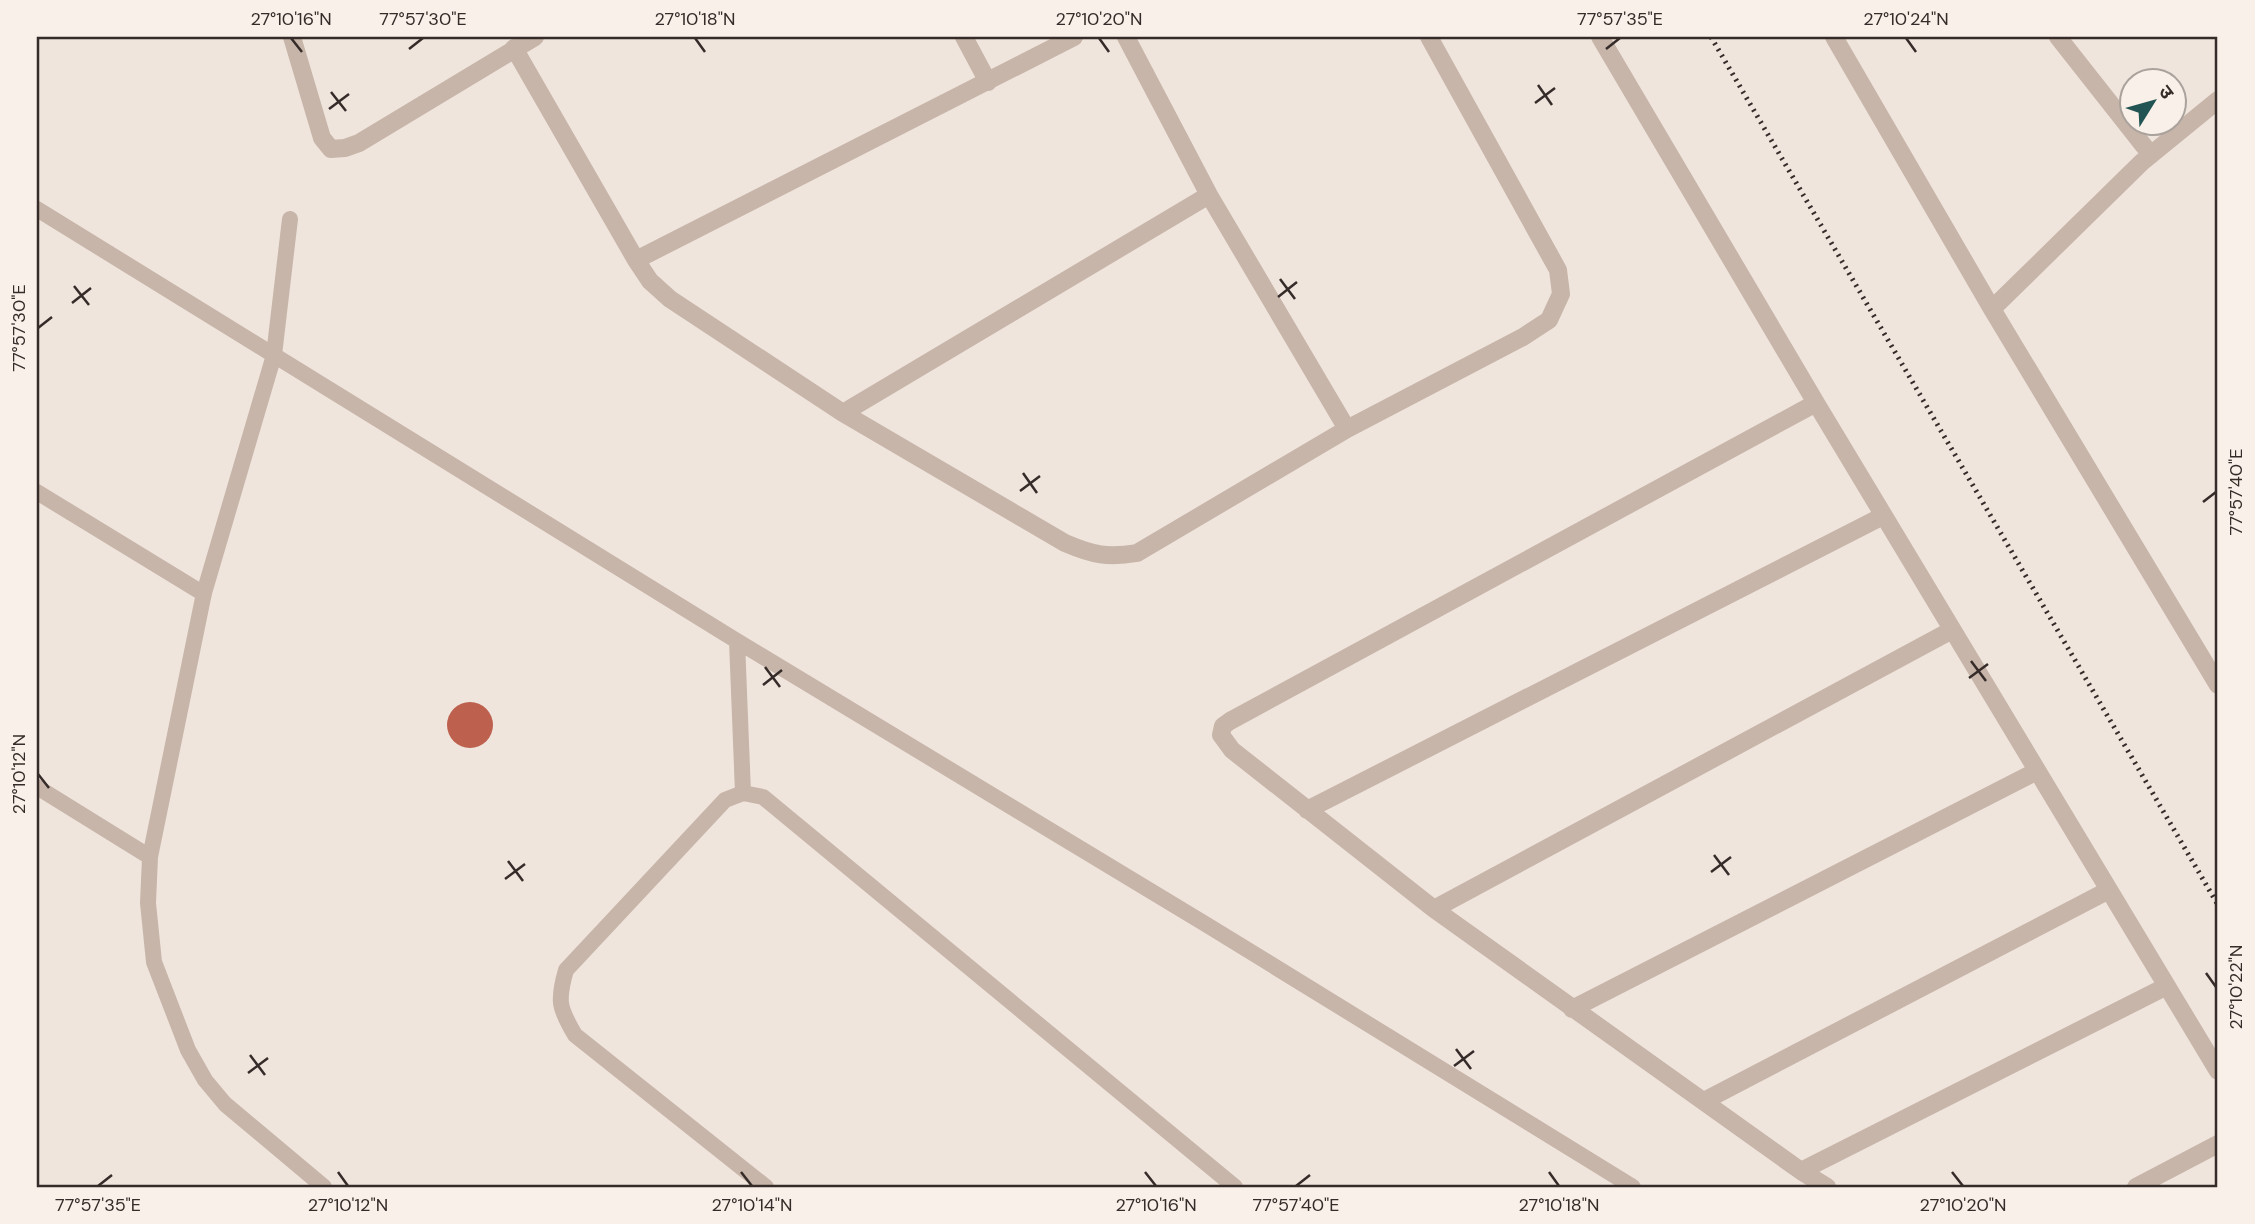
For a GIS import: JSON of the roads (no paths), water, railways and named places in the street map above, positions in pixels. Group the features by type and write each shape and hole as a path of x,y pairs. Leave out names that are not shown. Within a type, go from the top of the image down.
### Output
{"street":[{"path":"292,37 322,138 331,149 359,143 535,37"},
{"path":"964,37 988,82"},
{"path":"636,260 1074,37"},
{"path":"1126,37 1209,195 1347,429"},
{"path":"514,48 636,260 650,281 670,299 843,413 1065,543 1087,553 1113,557 1137,553 1347,429 1523,337 1549,320 1561,294 1558,271 1429,37"},
{"path":"1600,37 1816,403 2218,1071"},
{"path":"1834,37 1992,309 2218,685"},
{"path":"2058,37 2151,155"},
{"path":"1992,309 2151,155 2218,100"},
{"path":"843,413 1209,195"},
{"path":"1816,403 1223,726 1221,736 1232,750 1433,909 1827,1187"},
{"path":"1307,810 1884,516"},
{"path":"1433,909 1952,630"},
{"path":"1572,1009 2037,771"},
{"path":"1704,1101 2109,890"},
{"path":"1801,1171 2167,986"},
{"path":"2136,1187 2218,1144"}],"lane":[{"path":"37,209 737,641 1633,1187"},
{"path":"290,219 274,355 204,594 150,856 148,903 154,962 188,1049 205,1080 225,1104 324,1187"},
{"path":"37,492 204,594"},
{"path":"737,641 743,793"},
{"path":"37,787 150,856"},
{"path":"766,1187 575,1035 564,1015 559,993 566,970 725,800 743,793 763,797 1235,1187"}],"railway":[{"path":"1711,37 2218,905"}]}
